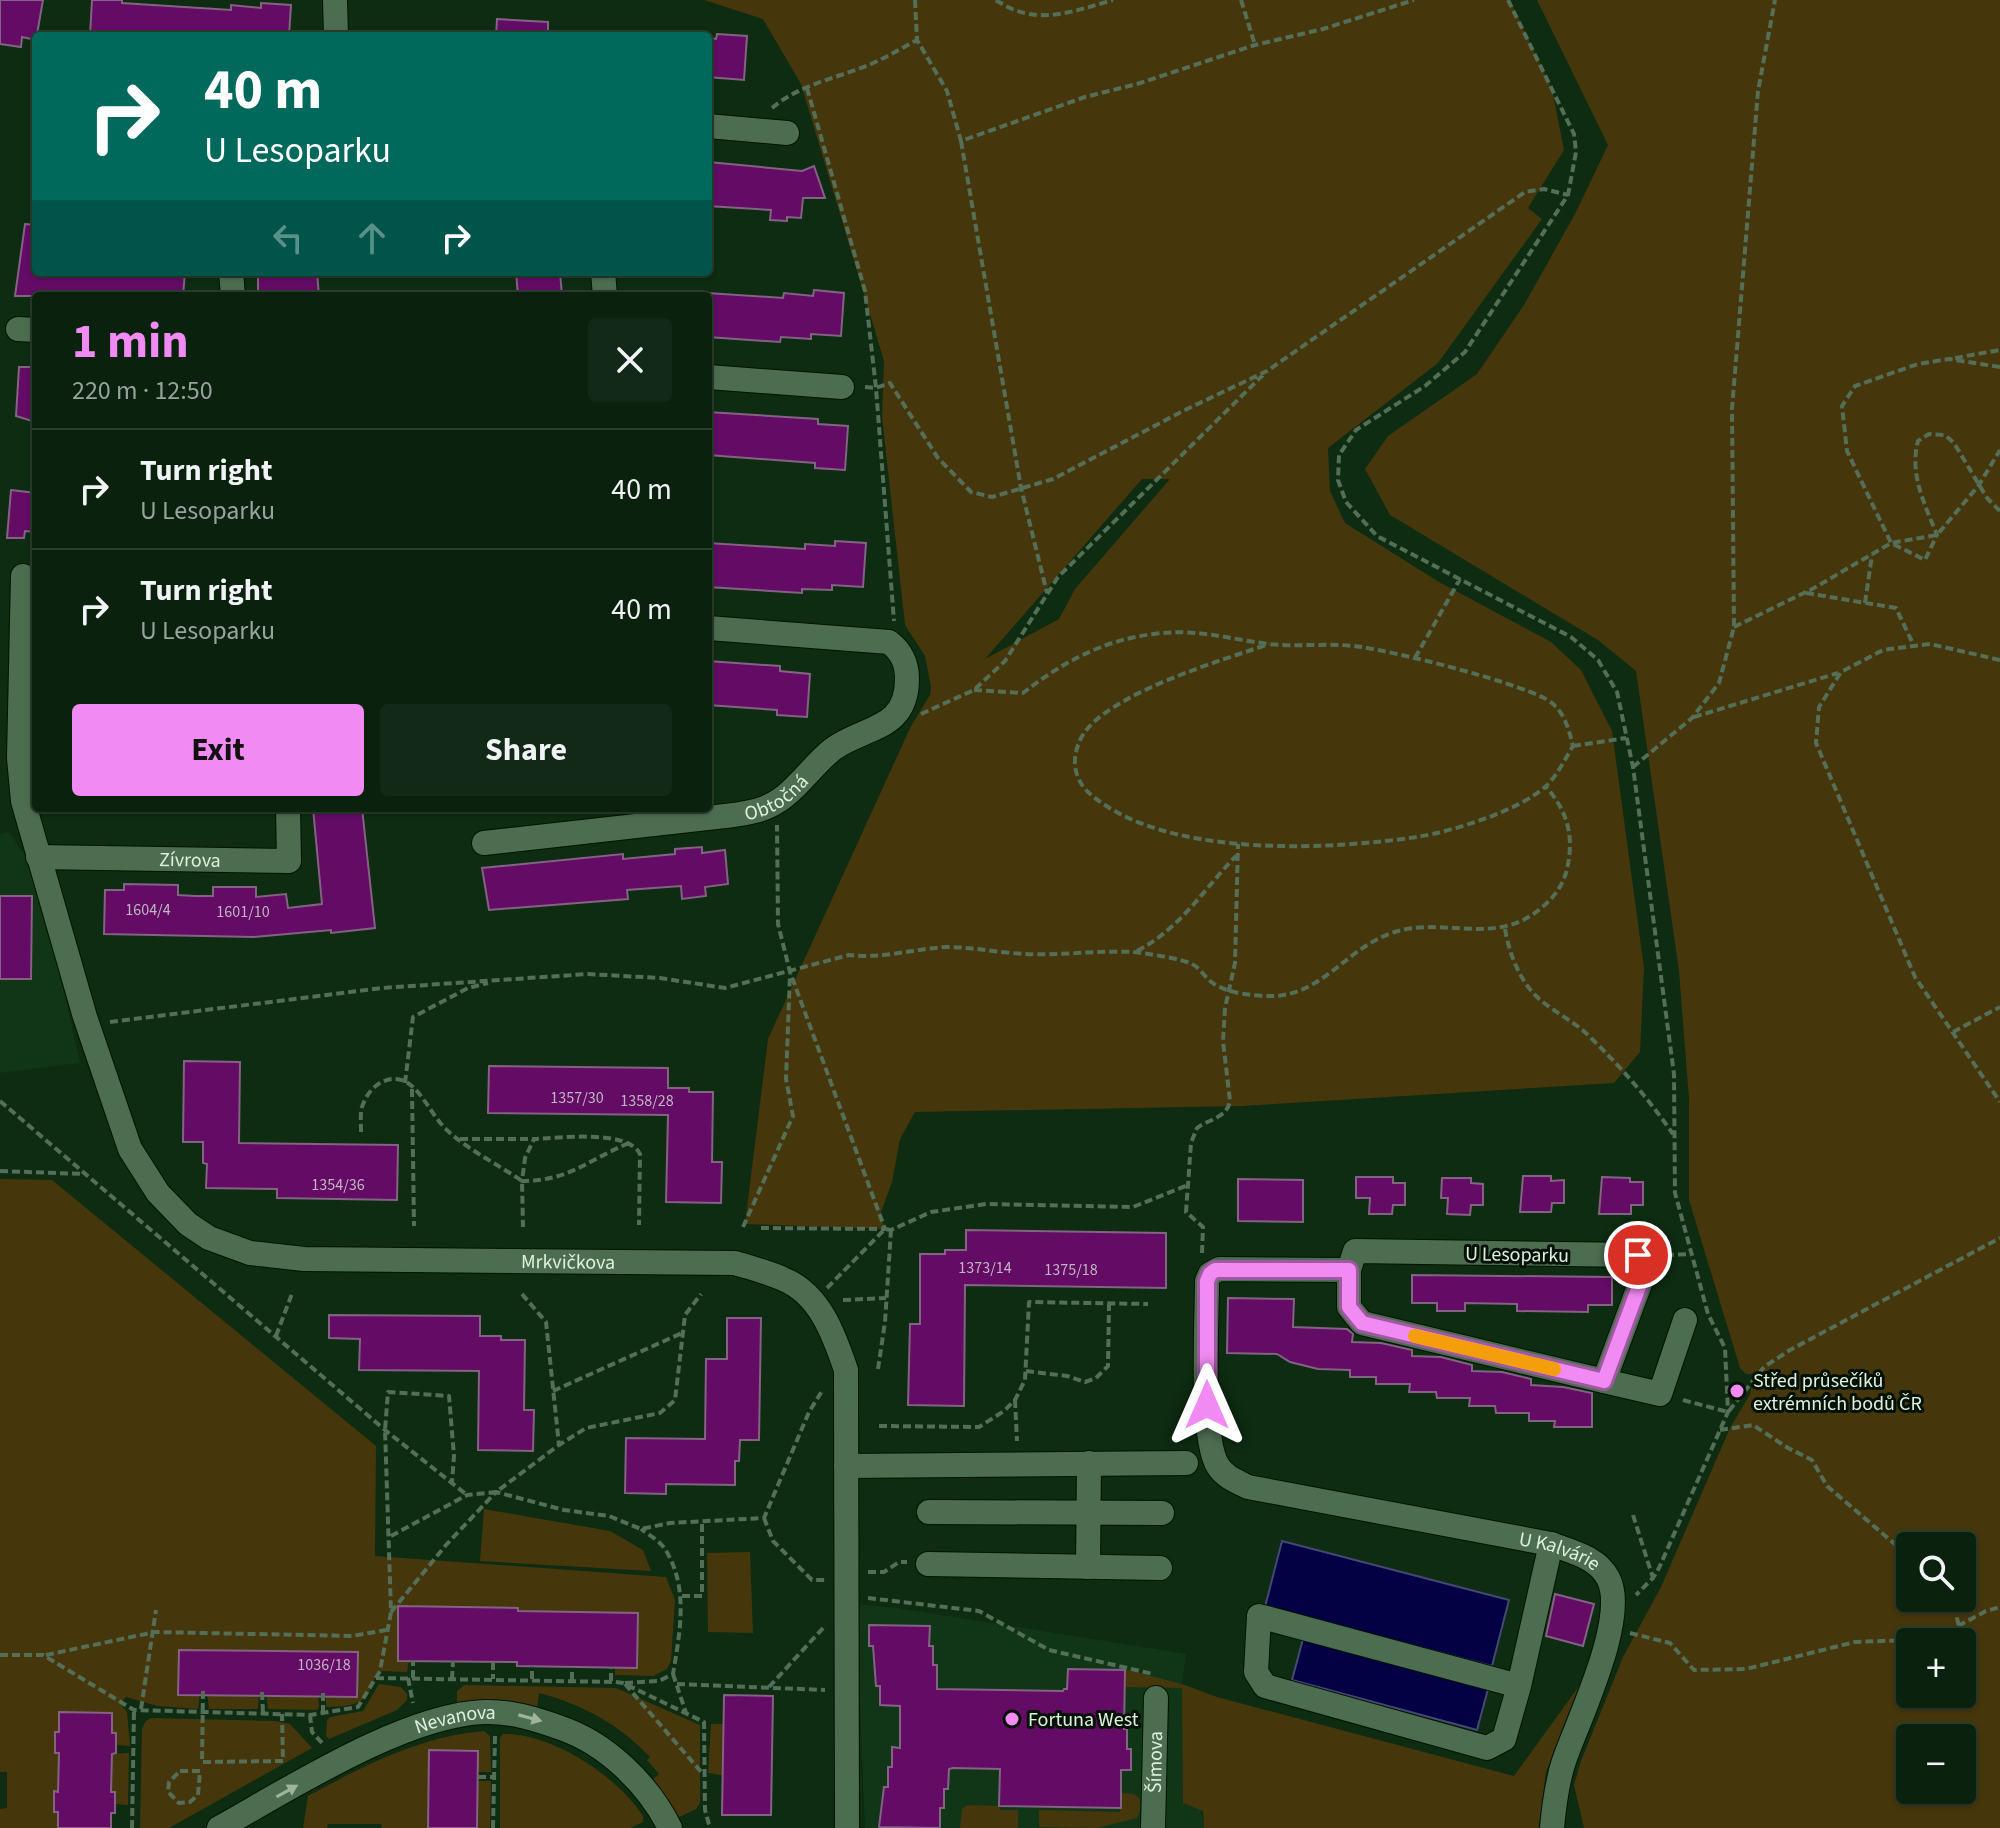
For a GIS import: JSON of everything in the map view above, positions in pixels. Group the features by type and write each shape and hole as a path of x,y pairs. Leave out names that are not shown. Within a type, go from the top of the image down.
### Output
{"street":[{"path":"335,0 336,32"},
{"path":"712,126 787,133"},
{"path":"712,377 842,387"},
{"name":"Mrkvičkova","path":"20,576 19,758 23,801 85,1017 130,1149 158,1193 188,1224 209,1238 250,1253 304,1259 735,1263 787,1280 814,1301 834,1335 846,1370 846,1466 856,1588 847,1828"},
{"path":"712,628 889,642 896,647 905,664 907,688 901,706"},
{"name":"Obtočná","path":"484,843 761,810 781,799 830,752 890,721 901,706"},
{"name":"Zívrova","path":"38,857 289,861 288,812"},
{"name":"U Lesoparku","path":"1349,1270 1355,1251 1638,1255 1647,1265 1604,1381"},
{"name":"U Kalvárie","path":"1349,1270 1219,1269 1209,1276 1207,1405 1210,1449 1221,1470 1248,1487 1551,1544 1586,1557 1601,1568 1612,1588 1614,1610 1600,1664 1563,1764 1552,1828"},
{"path":"1349,1270 1349,1307 1362,1323 1660,1394 1685,1320"},
{"path":"1088,1567 1089,1463"},
{"path":"846,1466 1186,1463"},
{"path":"929,1512 1162,1513"},
{"path":"1519,1686 1259,1616 1256,1672 1265,1686 1487,1748 1504,1739 1519,1686 1551,1544"},
{"path":"920,1563 1160,1568"},
{"name":"Šímova","path":"1153,1828 1156,1686"},
{"name":"Nevanova","path":"219,1828 367,1748 418,1726 483,1712 515,1714 545,1722 578,1734 608,1752 641,1786 670,1828"}],"path":[{"path":"915,0 917,40 947,91 961,141 1021,488 1047,593"},
{"path":"996,0 1007,7 1041,17 1113,0"},
{"path":"1241,0 1255,45"},
{"path":"961,141 1085,97 1414,0"},
{"path":"1508,0 1574,134 1576,152 1568,195 1465,352 1425,386 1356,430 1339,455 1338,480 1346,502 1377,536 1571,637 1598,660 1617,692 1633,767 1661,991"},
{"path":"1633,767 1692,718 1719,683 1734,627 1732,409 1758,91 1775,0"},
{"path":"771,109 782,100 831,76 870,64 917,40"},
{"path":"807,88 865,291 876,388 896,647"},
{"path":"876,388 890,383 938,458 971,492 992,497 1053,479 1267,371 1525,192 1544,189 1568,195"},
{"path":"2000,350 1918,364 1855,386 1842,406 1847,451 1891,543 1925,560 1937,535 1979,485 2000,450"},
{"path":"1949,359 2000,367"},
{"path":"901,706 922,714 974,690 1005,661 1058,577 1267,371"},
{"path":"1937,535 1918,488 1914,454 1918,441 1929,434 1945,435 1954,443 1987,498 2000,511"},
{"path":"1734,627 1805,593 1891,543 1937,535"},
{"path":"1865,603 1872,555"},
{"path":"1415,658 1460,579"},
{"path":"1805,593 1896,608 1914,646"},
{"path":"974,690 1023,693 1078,655 1116,642 1154,634 1202,631 1269,644 1354,646 1415,658 1513,686 1551,702 1567,722 1573,746 1546,787 1515,805 1474,823 1418,836 1355,843 1238,844 1179,835 1129,820 1089,795 1077,780 1074,754 1088,728 1123,702 1192,670 1269,644"},
{"path":"1692,718 1841,672 1883,650 1930,644 2000,660"},
{"path":"1841,672 1819,707 1816,743 1915,977 2000,1102"},
{"path":"1573,746 1627,738"},
{"path":"110,1022 382,988 588,974 660,978 725,988 849,955 864,957 976,947 1012,953 1135,952 1193,964 1213,983 1229,991 1274,996 1306,990 1367,943 1392,932 1424,928 1505,929 1529,919 1550,901 1566,878 1571,850 1568,820 1546,787"},
{"path":"781,799 776,839 780,874 778,924 790,972 888,1229 886,1298 878,1369"},
{"path":"1202,1253 1203,1227 1186,1212 1188,1185 1194,1132 1229,1108 1223,1041 1235,963 1238,844"},
{"path":"1135,952 1159,940 1238,854"},
{"path":"1505,929 1509,949 1522,978 1536,996 1586,1032 1624,1071 1674,1136"},
{"path":"743,1227 793,1116 786,1079 790,972"},
{"path":"405,1083 413,1017 468,988 498,980"},
{"path":"1953,1032 2000,1007"},
{"path":"361,1132 361,1111 366,1096 375,1084 388,1079 412,1086 449,1132 522,1181 561,1177 629,1143"},
{"path":"412,1086 414,1226"},
{"path":"0,1101 385,1430 467,1495"},
{"path":"459,1139 592,1137 629,1143 640,1154 639,1225"},
{"path":"523,1227 522,1181 525,1158 534,1139"},
{"path":"0,1171 86,1174"},
{"path":"761,1228 888,1229 931,1212 986,1204 1133,1207 1188,1185"},
{"path":"814,1301 888,1229"},
{"path":"1660,1394 1728,1412 1764,1367 1790,1350 2000,1238"},
{"path":"276,1336 293,1291"},
{"path":"522,1294 546,1322 559,1445"},
{"path":"391,1612 446,1545 496,1492 586,1428 660,1413 675,1400 685,1315 701,1294"},
{"path":"843,1300 886,1298"},
{"path":"879,1426 979,1427 991,1422 1015,1400 1025,1380 1029,1302 1148,1304"},
{"path":"1026,1371 1067,1376 1085,1382 1096,1378 1108,1366 1109,1304"},
{"path":"552,1391 682,1333"},
{"path":"822,1391 809,1412 764,1518 773,1541 812,1580 979,1611 1049,1650 1156,1686"},
{"path":"43,1655 134,1710 310,1715 358,1707 380,1671 391,1612 385,1430 388,1392 449,1396 454,1456 452,1482"},
{"path":"1015,1400 1017,1443"},
{"path":"1720,1430 1753,1425 1812,1460 1827,1486 1896,1545"},
{"path":"390,1537 467,1495 496,1492 564,1510 609,1516 641,1529 664,1548 682,1596 673,1674 686,1713"},
{"path":"1633,1515 1653,1578"},
{"path":"641,1529 702,1520 764,1518"},
{"path":"682,1596 702,1596 702,1520"},
{"path":"769,1687 856,1588 899,1562 920,1563"},
{"path":"1627,1633 1670,1643 1694,1670 1746,1669 1855,1642 1934,1639 1986,1611 2000,1607"},
{"path":"141,1709 156,1610"},
{"path":"1955,1612 1959,1626"},
{"path":"0,1655 43,1655 155,1632 352,1636 387,1630"},
{"path":"413,1661 410,1678 413,1706"},
{"path":"452,1679 453,1661"},
{"path":"493,1662 493,1679"},
{"path":"532,1666 532,1679"},
{"path":"572,1667 572,1681"},
{"path":"611,1667 611,1681"},
{"path":"376,1678 623,1683 659,1681 673,1674"},
{"path":"623,1683 704,1722 705,1810 710,1828"},
{"path":"623,1683 704,1775"},
{"path":"677,1684 791,1688"},
{"path":"200,1771 180,1771 171,1777 168,1787 174,1800 185,1803 195,1799 200,1789 203,1691"},
{"path":"262,1692 263,1713"},
{"path":"323,1693 323,1712"},
{"path":"132,1828 134,1710"},
{"path":"202,1762 283,1761 282,1714"},
{"path":"310,1715 312,1732 329,1751"},
{"path":"493,1828 495,1724"},
{"path":"478,1777 494,1777"}],"shaded area":[{"path":"704,0 1510,0 1552,89 1564,150 1528,208 1542,219 1438,363 1328,448 1330,491 1345,523 1439,582 1551,642 1581,670 1612,731 1644,968 1640,1052 1614,1083 1242,1106 915,1112 900,1139 892,1182 880,1215 885,1229 745,1224 768,1039 911,726 930,695 931,687 925,656 905,625 882,417 884,361 801,84 763,19","holes":["1142,479 1170,479 1075,589 1059,619 985,659"]},
{"path":"1537,0 2000,0 2000,1828 1584,1828 1574,1785 1581,1761 1623,1657 1661,1587 1730,1428 1750,1394 1754,1374 1746,1374 1740,1368 1689,1200 1689,1099 1679,971 1636,671 1598,640 1390,515 1365,469 1388,436 1477,374 1524,305 1575,214 1608,145"},
{"path":"9,832 27,859 52,938 80,1063 0,1073 0,834"},
{"path":"0,1179 52,1180 376,1446 375,1556 666,1577 675,1600 671,1661 667,1669 653,1676 615,1675 615,1667 517,1608 399,1606 398,1660 409,1661 407,1672 377,1671 370,1691 353,1704 326,1707 326,1693 337,1697 357,1697 358,1653 179,1695 199,1696 200,1691 198,1709 157,1706 126,1697 120,1703 127,1712 130,1746 116,1745 116,1733 112,1733 112,1713 59,1713 59,1732 55,1733 55,1753 59,1753 58,1792 55,1791 54,1812 58,1812 58,1828 0,1828 0,1809 7,1808 7,1772 0,1772"},
{"path":"484,1509 610,1531 643,1550 651,1571 480,1561"},
{"path":"1282,1541 1509,1600 1492,1666 1265,1607"},
{"path":"750,1552 753,1633 708,1632 707,1553"},
{"path":"856,1604 1186,1654 1182,1685 1204,1828 865,1828"},
{"path":"1303,1639 1488,1689 1477,1730 1292,1680"},
{"path":"1124,1669 1514,1776 1579,1686 1546,1772 1539,1828 1204,1828 1203,1811 1183,1803 1182,1688 1125,1687"},
{"path":"379,1684 401,1687 407,1694 407,1700 397,1710 329,1739 326,1736 327,1720 363,1711"},
{"path":"464,1685 616,1688 700,1725 700,1803 696,1809 679,1817 653,1779 659,1774 647,1760 650,1757 626,1735 585,1710 539,1693 537,1709 499,1701 457,1702 457,1691"},
{"path":"207,1692 218,1696 258,1696 259,1692 258,1709 209,1709"},
{"path":"266,1692 278,1696 317,1697 318,1693 319,1707 317,1710 268,1709"},
{"path":"151,1718 275,1721 290,1724 312,1748 169,1828 140,1828 142,1728"},
{"path":"711,1724 728,1724 727,1776 708,1773"},
{"path":"484,1731 490,1736 491,1772 478,1772 478,1751 429,1750 428,1828 328,1824 327,1828 303,1828 308,1796 393,1754 438,1739"},
{"path":"503,1734 542,1741 582,1760 632,1801 643,1816 643,1822 631,1828 500,1828 500,1738"},
{"path":"129,1753 128,1805 115,1804 111,1792 111,1754"},
{"path":"478,1781 491,1781 490,1828 477,1828"},
{"path":"1121,1793 1134,1794 1140,1799 1137,1818 1097,1828 1039,1827 1039,1810 1120,1812"},
{"path":"967,1805 1018,1810 1018,1828 960,1828 962,1809"}],"building":[{"path":"0,0 43,0 37,32 32,32 32,39 22,37 21,47 0,44"},
{"path":"92,0 231,10 231,5 261,8 261,3 291,5 289,32 90,32"},
{"path":"497,19 548,22 548,32 496,32"},
{"path":"717,34 747,36 744,80 712,77 712,38 716,39"},
{"path":"712,162 802,171 814,166 825,198 803,198 801,218 770,220 771,210 712,206"},
{"path":"25,224 32,225 32,276 185,276 183,292 32,292 32,296 15,296"},
{"path":"317,276 319,292 258,292 258,277"},
{"path":"516,276 560,276 562,292 518,292"},
{"path":"814,290 844,293 841,336 811,334 811,339 781,337 780,342 712,337 712,293 783,298 784,293 813,296"},
{"path":"19,367 32,367 32,421 16,416"},
{"path":"712,412 818,419 818,424 848,426 845,470 815,468 815,463 712,455"},
{"path":"11,490 32,493 32,532 25,531 24,538 7,538"},
{"path":"835,541 866,543 863,587 832,585 832,590 802,589 802,593 712,587 712,543 805,549 805,544 835,546"},
{"path":"712,661 780,666 780,671 810,674 807,717 777,715 777,710 712,705"},
{"path":"313,812 362,812 375,928 254,937 104,934 105,890 124,890 124,884 178,885 178,895 195,896 213,896 213,887 256,887 256,897 286,894 288,908 322,904"},
{"path":"702,847 702,853 725,850 728,884 705,887 706,896 682,899 681,886 627,890 628,899 489,910 482,868 623,854 623,859 675,854 675,849"},
{"path":"0,896 32,896 31,979 0,979"},
{"path":"184,1061 240,1062 239,1143 398,1145 397,1200 277,1198 277,1189 206,1188 207,1164 203,1163 203,1142 183,1142"},
{"path":"489,1066 668,1068 668,1088 713,1092 712,1162 722,1162 721,1203 666,1202 668,1115 488,1113"},
{"path":"1523,1176 1551,1176 1551,1181 1564,1180 1564,1203 1552,1203 1551,1212 1520,1212"},
{"path":"1356,1177 1393,1177 1393,1183 1405,1183 1405,1205 1393,1205 1392,1214 1369,1214 1370,1198 1356,1198"},
{"path":"1602,1177 1643,1182 1643,1205 1631,1205 1631,1214 1599,1214"},
{"path":"1442,1178 1471,1178 1471,1183 1483,1184 1483,1205 1471,1205 1470,1215 1447,1214 1448,1198 1441,1198"},
{"path":"1238,1179 1303,1180 1303,1222 1238,1221"},
{"path":"966,1230 1166,1233 1166,1288 965,1285 964,1406 908,1405 910,1324 920,1324 920,1254 966,1250"},
{"path":"1412,1275 1612,1277 1612,1305 1588,1305 1588,1312 1517,1311 1517,1304 1465,1303 1465,1311 1437,1311 1437,1303 1412,1303"},
{"path":"1228,1298 1294,1299 1293,1327 1347,1329 1353,1334 1352,1342 1381,1343 1412,1350 1412,1356 1441,1357 1472,1365 1472,1371 1502,1372 1531,1379 1531,1385 1592,1393 1592,1427 1554,1427 1555,1421 1529,1421 1529,1413 1496,1413 1495,1406 1469,1406 1470,1398 1437,1398 1436,1392 1409,1392 1410,1384 1376,1384 1376,1377 1350,1377 1350,1370 1318,1369 1290,1362 1277,1354 1227,1353"},
{"path":"329,1315 480,1316 480,1336 525,1340 524,1410 534,1410 533,1451 478,1450 479,1371 359,1370 360,1339 329,1338"},
{"path":"727,1318 761,1318 759,1440 740,1440 739,1461 735,1461 735,1485 666,1484 666,1494 625,1493 626,1438 705,1439 706,1359 727,1359"},
{"path":"1555,1594 1594,1604 1583,1646 1546,1636"},
{"path":"398,1606 638,1613 637,1668 517,1666 517,1662 398,1661"},
{"name":"Fortuna West","path":"869,1625 930,1626 929,1646 933,1646 933,1665 937,1665 937,1689 1063,1691 1067,1689 1068,1669 1125,1670 1124,1729 1127,1729 1127,1749 1131,1749 1131,1770 1121,1770 1121,1808 999,1806 1000,1769 953,1768 949,1769 948,1789 944,1789 940,1828 879,1827 884,1787 888,1787 888,1767 892,1767 892,1747 900,1748 900,1706 880,1705 873,1646 869,1646"},
{"path":"179,1650 358,1652 357,1697 178,1695"},
{"path":"724,1695 773,1696 771,1815 722,1815"},
{"path":"59,1712 112,1713 116,1753 112,1754 111,1792 115,1792 115,1813 111,1813 111,1828 58,1828 54,1791 58,1792 59,1753 55,1753 55,1732 59,1732"},
{"path":"429,1750 478,1751 477,1828 428,1828"}],"slow traffic":[{"path":"1415,1336 1554,1369"}],"place":[{"name":"Střed průsečíků extrémních bodů ČR","path":"1737,1391"},
{"name":"Fortuna West","path":"1012,1719"}],"route":[{"path":"1207,1405 1207,1281 1215,1270 1349,1270 1349,1307 1362,1323 1604,1381 1647,1265 1638,1255"}]}
